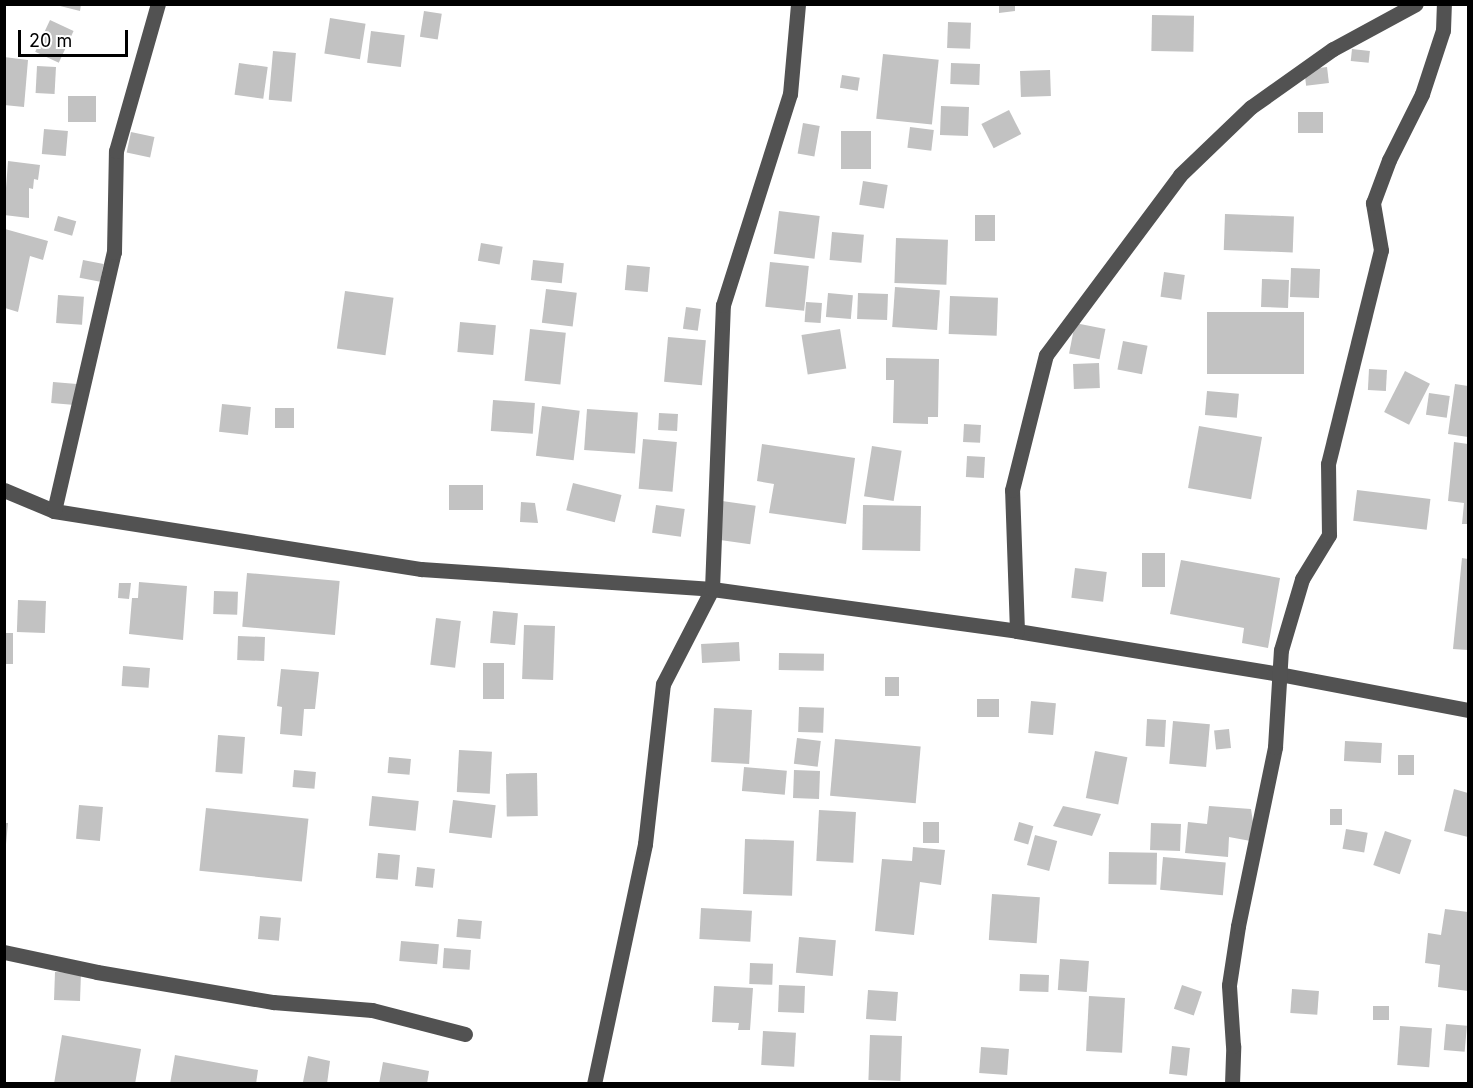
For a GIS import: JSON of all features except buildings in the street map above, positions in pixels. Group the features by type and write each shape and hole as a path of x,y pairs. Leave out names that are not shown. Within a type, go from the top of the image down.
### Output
{"street":[{"path":"54,511 114,252 116,152 158,4"},
{"path":"594,1083 645,844 663,684 712,589 723,304 790,94 798,4"},
{"path":"1017,632 1012,490 1046,355 1180,175 1243,114 1333,49 1416,4"},
{"path":"1232,1083 1233,1046 1229,985 1238,926 1275,747 1281,650 1302,579 1329,535 1328,464 1381,250 1373,203 1389,160 1422,94 1443,30 1444,4"},
{"path":"4,490 54,511 421,568 712,589 1017,632 1279,674 1468,710"},
{"path":"4,952 97,972 273,1002 372,1010 465,1034"}]}
